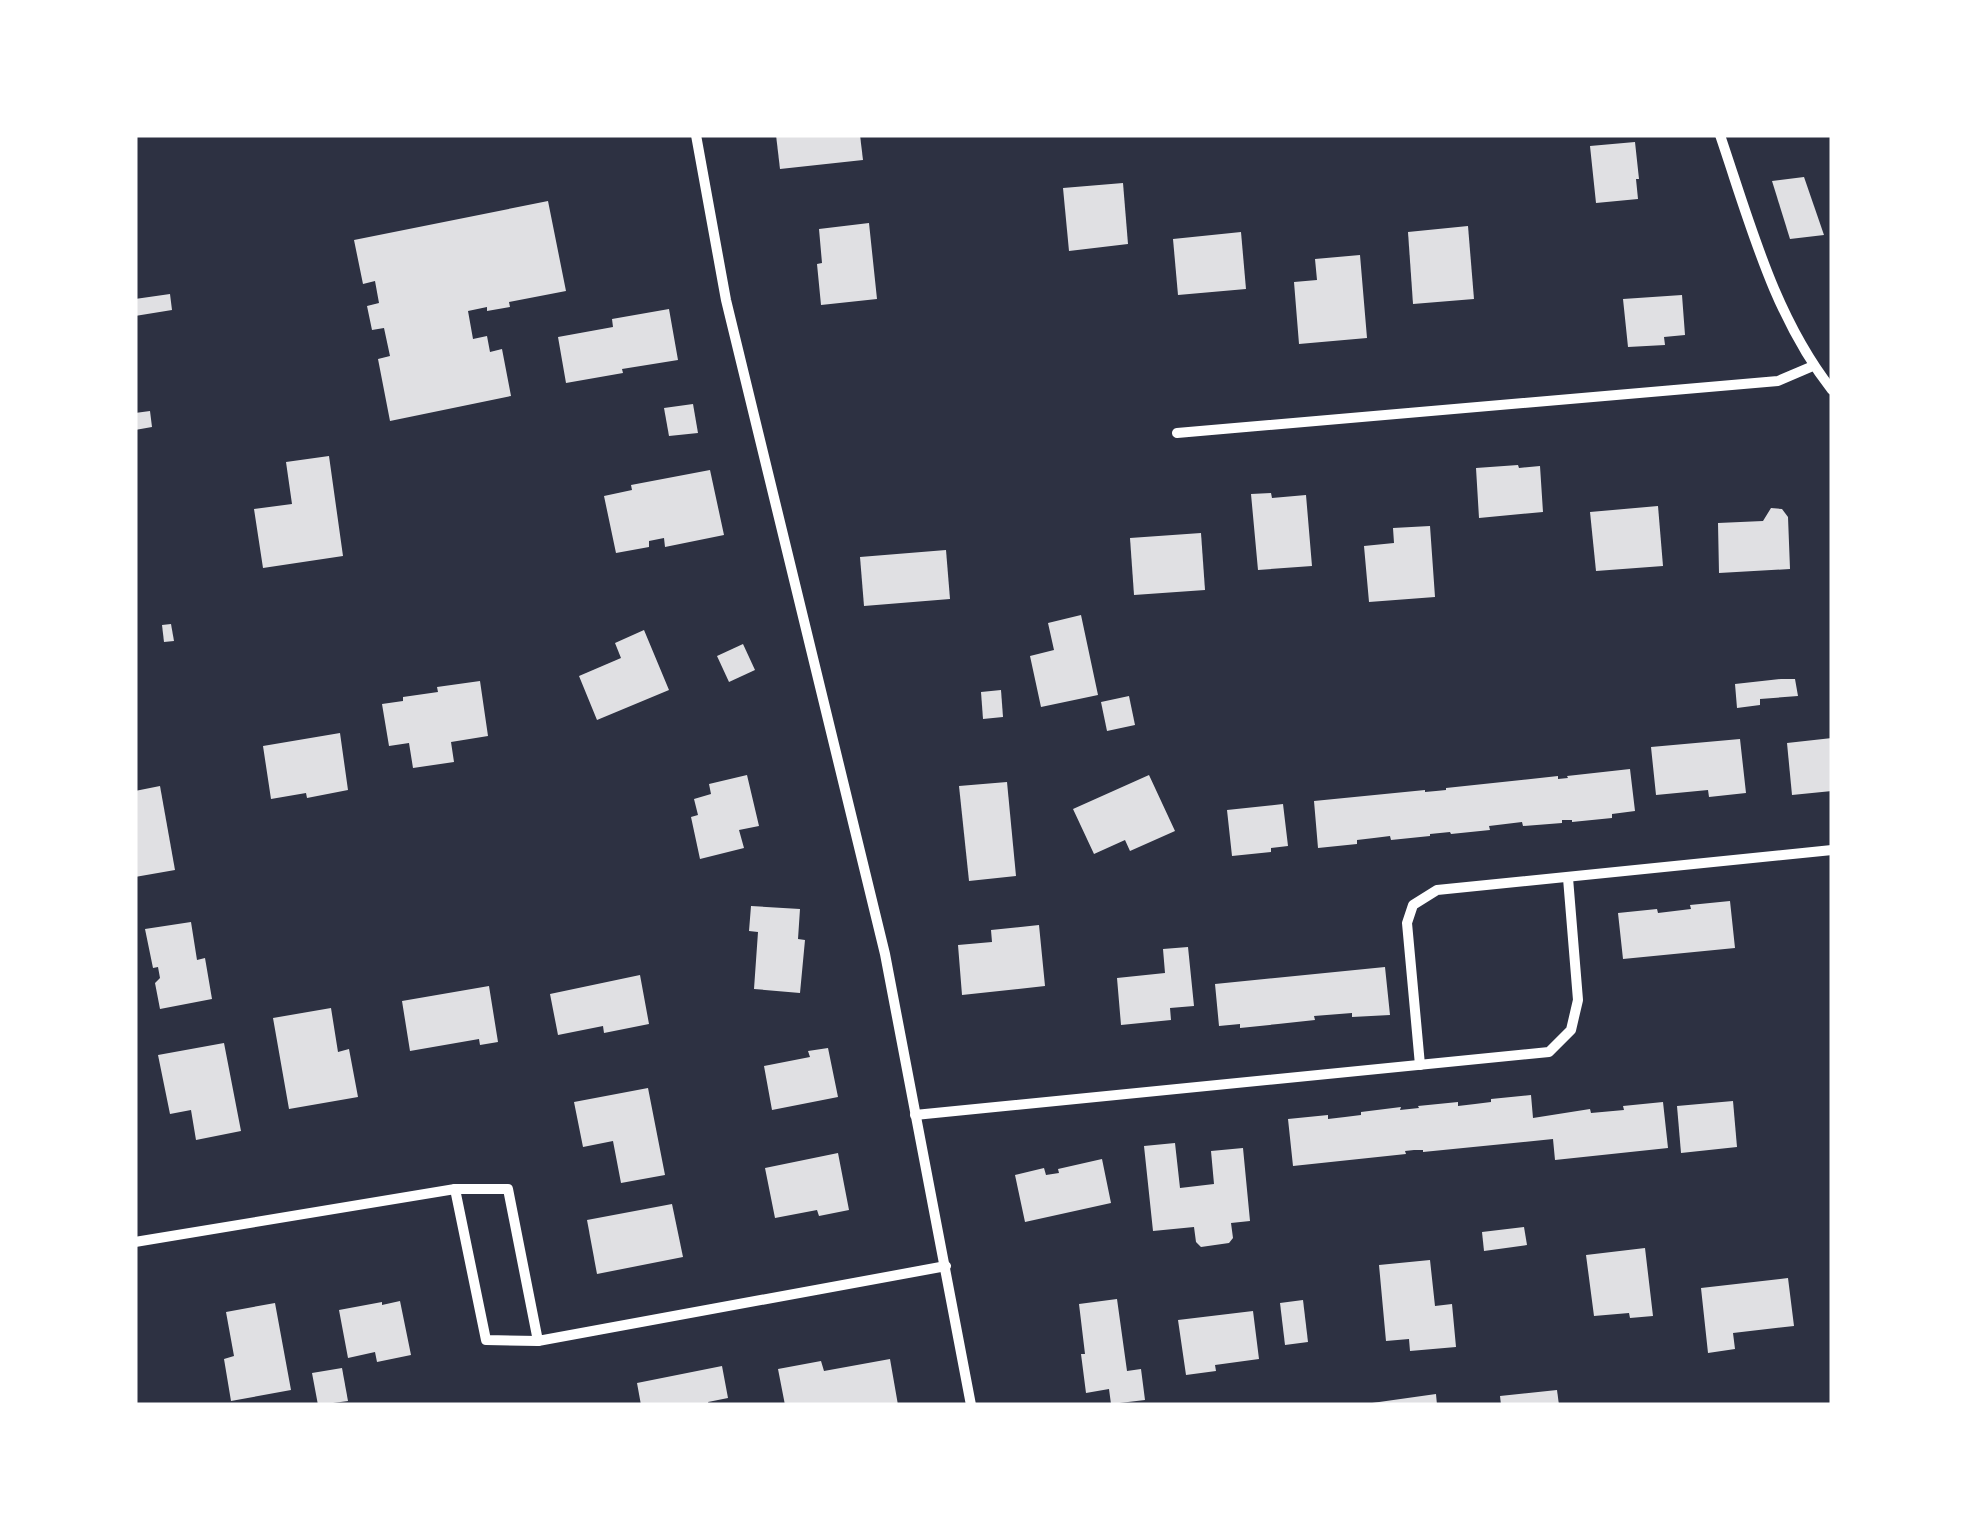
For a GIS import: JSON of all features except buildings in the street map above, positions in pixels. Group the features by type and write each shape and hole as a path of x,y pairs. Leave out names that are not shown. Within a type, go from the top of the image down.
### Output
{"street":[{"path":"696,135 726,300 886,954 970,1405"},
{"path":"1720,135 1775,294 1813,366 1832,390"},
{"path":"1177,433 1778,381 1813,366"},
{"path":"1420,1065 1407,923 1413,905 1438,890 1832,850"},
{"path":"916,1115 1548,1052 1571,1030 1578,1000 1568,878"},
{"path":"455,1189 486,1340 538,1341 946,1266"},
{"path":"135,1242 455,1189 508,1189 538,1341"}]}
